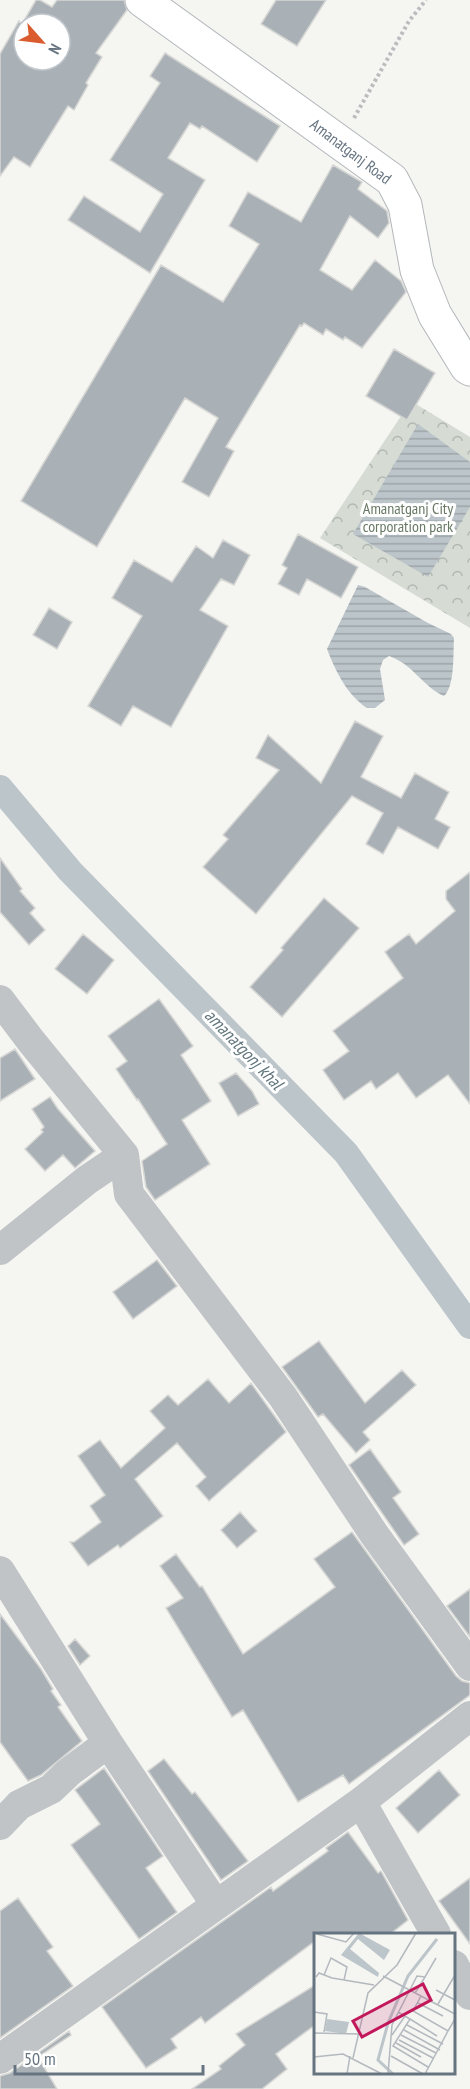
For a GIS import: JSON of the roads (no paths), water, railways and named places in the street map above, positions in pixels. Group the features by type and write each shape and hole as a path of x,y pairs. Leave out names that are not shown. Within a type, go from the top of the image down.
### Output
{"main road":[{"name":"Amanatganj Road","path":"142,0 392,180 405,205 417,270 435,315 470,369"}],"street":[{"path":"0,1000 124,1155 129,1194 283,1396 374,1534 470,1666"},
{"path":"0,1250 87,1180 124,1155"},
{"path":"0,1571 108,1743 216,1905"},
{"path":"0,2059 361,1802 470,1716"},
{"path":"0,1825 19,1805 51,1789 69,1772 108,1743"},
{"path":"361,1802 435,1933"},
{"path":"455,1969 470,1995"}],"waterway":[{"name":"amanatgonj khal","path":"0,788 70,871 346,1153 470,1326"}],"park label":[{"name":"Amanatganj City corporation park","path":"408,517"}]}
